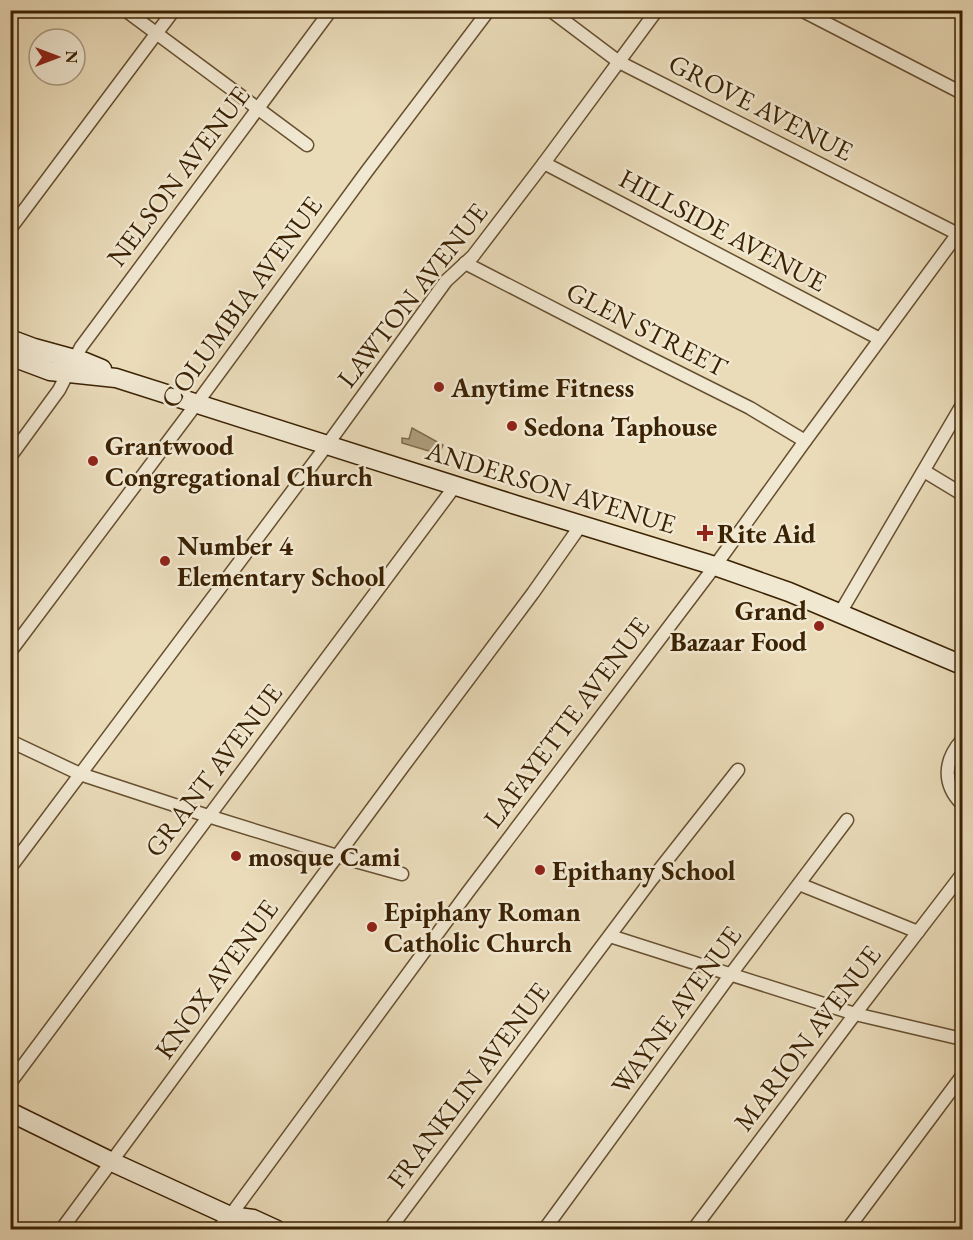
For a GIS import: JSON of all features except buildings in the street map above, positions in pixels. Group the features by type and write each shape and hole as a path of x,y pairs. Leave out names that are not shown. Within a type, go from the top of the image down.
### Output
{"main road":[{"name":"ANDERSON AVENUE","path":"10,339 34,348 64,368"},
{"path":"10,354 34,348"},
{"name":"ANDERSON AVENUE","path":"10,354 64,368 104,370 116,378 715,566 789,592 963,665"},
{"path":"10,369 64,368"},
{"path":"10,1112 112,1162 225,1225 245,1230"},
{"path":"225,1225 253,1219 277,1230"}],"street":[{"path":"10,16 14,10"},
{"path":"125,10 307,145"},
{"path":"10,229 174,10"},
{"name":"NELSON AVENUE","path":"10,457 53,399 64,368 331,10"},
{"name":"COLUMBIA AVENUE","path":"10,652 489,10"},
{"name":"GROVE AVENUE","path":"550,10 619,62 960,231"},
{"name":"LAWTON AVENUE","path":"10,868 327,445 446,281 473,256 657,10"},
{"path":"801,10 963,93"},
{"name":"HILLSIDE AVENUE","path":"544,163 880,339"},
{"name":"LAFAYETTE AVENUE","path":"225,1225 468,892 715,566 960,231"},
{"name":"GLEN STREET","path":"465,263 750,408 805,441"},
{"path":"840,614 963,405"},
{"path":"924,471 963,494"},
{"name":"GRANT AVENUE","path":"10,1083 455,486"},
{"name":"KNOX AVENUE","path":"61,1230 581,525"},
{"path":"963,740 955,748 947,768 951,789 963,804"},
{"path":"10,741 80,774 208,816 402,874"},
{"name":"FRANKLIN AVENUE","path":"389,1230 652,879 738,770"},
{"name":"WAYNE AVENUE","path":"544,1230 847,820"},
{"name":"MARION AVENUE","path":"693,1230 960,877"},
{"path":"799,884 918,932"},
{"path":"610,936 855,1014 963,1039"},
{"path":"847,1230 963,1076"}],"shaded area":[{"path":"412,428 443,445 439,454 402,443 402,438 409,439"}],"place":[{"name":"Anytime Fitness","path":"439,387"},
{"name":"Sedona Taphouse","path":"512,426"},
{"name":"Grantwood Congregational Church","path":"93,461"},
{"name":"Rite Aid","path":"705,533"},
{"name":"Number 4 Elementary School","path":"165,561"},
{"name":"Grand Bazaar Food","path":"819,626"},
{"name":"mosque Cami","path":"236,856"},
{"name":"Epithany School","path":"540,870"},
{"name":"Epiphany Roman Catholic Church","path":"372,927"}]}
